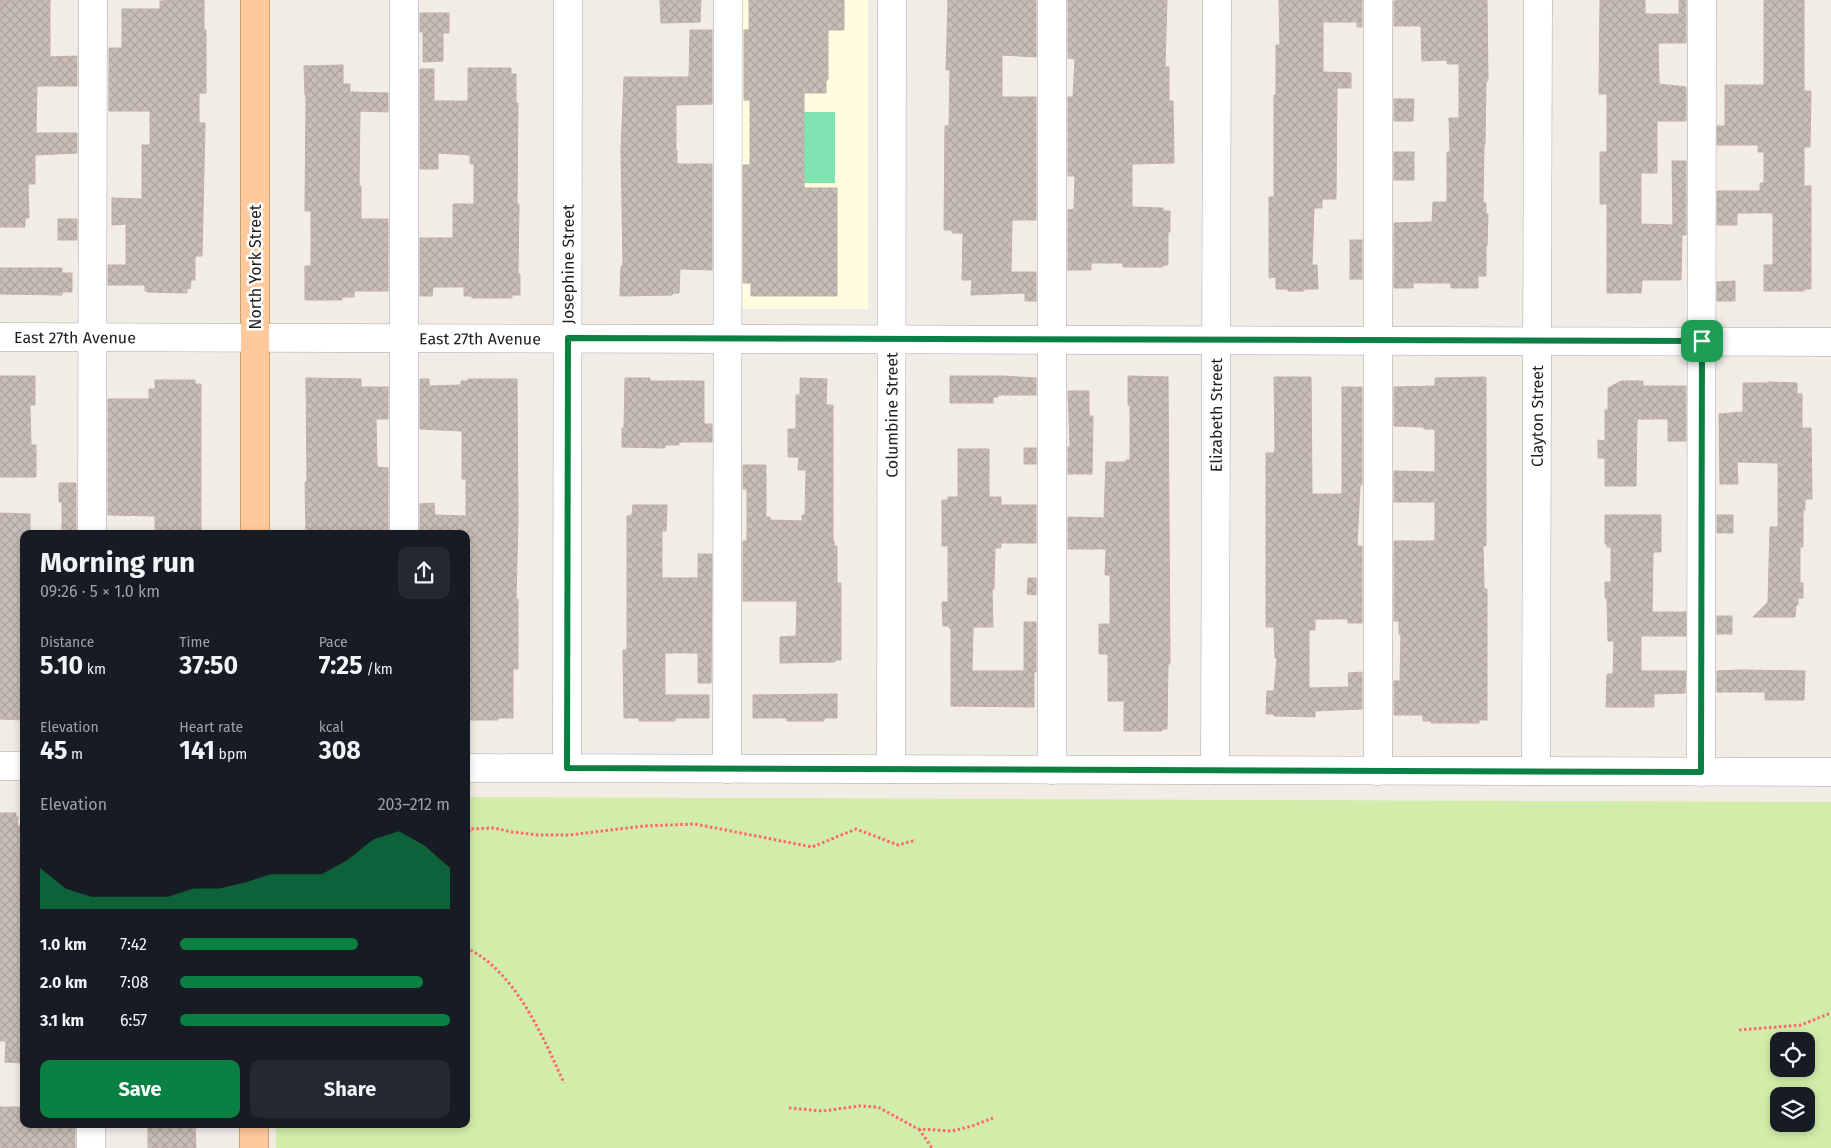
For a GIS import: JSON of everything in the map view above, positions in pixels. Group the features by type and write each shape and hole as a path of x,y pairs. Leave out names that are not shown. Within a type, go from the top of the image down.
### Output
{"main road":[{"name":"North York Street","path":"255,0 255,530"},
{"path":"254,1128 254,1148"}],"street":[{"path":"92,0 92,530"},
{"path":"404,0 404,530"},
{"name":"Josephine Street","path":"567,768 568,0"},
{"path":"727,769 728,0"},
{"name":"Columbine Street","path":"891,769 892,0"},
{"path":"1052,0 1052,770"},
{"name":"Elizabeth Street","path":"1215,770 1217,0"},
{"path":"1378,0 1378,771"},
{"name":"Clayton Street","path":"1536,771 1538,0"},
{"path":"1701,772 1702,0"},
{"name":"East 27th Avenue","path":"0,337 1831,342"},
{"path":"0,766 20,766"},
{"path":"470,768 1831,772"},
{"path":"91,1128 91,1148"}],"path":[{"path":"470,829 494,828 529,834 569,835 644,826 695,824 812,847 856,829 898,845 916,840"},
{"path":"470,951 489,963 507,982 524,1005 540,1030 564,1083"},
{"path":"1739,1030 1801,1024 1831,1013"},
{"path":"789,1108 823,1111 859,1106 878,1107 918,1129 932,1148"},
{"path":"918,1129 952,1131 993,1118"}],"shaded area":[{"path":"728,0 868,0 868,309 728,309"}],"green space":[{"path":"804,112 835,112 835,183 804,183"},
{"path":"470,797 1831,802 1831,1148 276,1148 276,1128 470,1128"}],"building":[{"path":"0,0 50,0 50,57 77,56 77,86 37,86 36,133 77,133 77,153 35,155 35,184 28,184 29,218 25,218 25,227 0,227"},
{"path":"204,0 206,93 199,93 199,123 205,123 202,256 195,257 195,280 191,280 190,289 187,288 187,293 147,292 145,291 145,285 108,285 108,265 126,265 126,224 112,225 112,198 142,199 142,145 150,145 150,111 109,111 109,48 122,48 122,9 160,9 160,1"},
{"path":"660,0 701,0 700,22 661,23"},
{"path":"749,0 844,0 844,30 828,30 828,80 826,80 826,93 804,93 804,188 837,188 837,296 751,296 751,283 743,283 743,165 750,165 750,100 744,100 744,30 749,30"},
{"path":"948,0 1036,0 1036,57 1002,55 1002,97 1036,97 1036,220 1012,220 1011,272 1036,272 1036,301 1025,301 1025,293 971,295 972,280 962,280 963,233 952,233 952,230 944,230 945,126 949,126 950,70 946,70"},
{"path":"1068,0 1167,0 1165,67 1169,67 1169,101 1173,101 1174,163 1132,164 1132,207 1163,208 1163,211 1170,211 1168,265 1163,265 1163,267 1123,267 1123,263 1091,263 1091,270 1068,270 1068,210 1074,209 1075,176 1068,176 1068,97 1073,97 1075,59 1068,58"},
{"path":"1279,0 1362,0 1362,27 1357,27 1357,22 1323,22 1323,72 1351,73 1351,88 1337,88 1336,199 1322,199 1322,208 1314,208 1312,265 1317,265 1318,289 1304,289 1304,291 1276,289 1276,277 1269,278 1269,197 1274,197 1274,95 1276,95 1276,45 1280,45"},
{"path":"1487,0 1488,81 1486,81 1483,203 1486,203 1486,214 1488,214 1487,246 1486,276 1478,276 1478,288 1451,288 1451,283 1413,283 1413,288 1394,288 1394,223 1432,222 1433,202 1447,202 1447,152 1450,152 1449,118 1459,118 1459,64 1447,64 1447,60 1422,61 1421,26 1394,26 1394,1"},
{"path":"1600,0 1645,0 1645,14 1679,14 1679,0 1686,0 1686,43 1658,43 1659,84 1686,87 1686,121 1657,121 1657,173 1641,173 1641,224 1673,225 1672,161 1686,161 1686,235 1682,235 1681,280 1642,280 1641,293 1607,293 1607,204 1600,204 1600,152 1607,152 1607,94 1599,94"},
{"path":"1764,0 1804,0 1804,91 1811,91 1810,147 1804,147 1804,186 1811,186 1811,289 1804,289 1804,291 1764,291 1764,265 1773,265 1773,213 1737,213 1737,225 1717,225 1717,191 1760,191 1760,183 1764,183 1764,152 1758,152 1758,145 1717,145 1717,126 1725,126 1725,85 1764,85"},
{"path":"420,13 449,13 449,33 443,33 443,61 423,62 423,32 420,32"},
{"path":"690,30 712,30 712,104 676,105 677,164 712,164 712,270 680,269 679,293 673,293 672,295 620,296 621,266 623,266 621,151 624,77 689,77"},
{"path":"343,65 343,84 350,84 350,92 388,93 388,112 360,111 359,186 361,186 361,219 388,219 388,291 354,291 354,297 342,297 342,300 305,300 305,266 311,266 311,211 305,211 306,95 304,66"},
{"path":"468,68 511,68 511,74 516,74 516,103 518,103 518,274 520,274 520,295 512,295 512,298 472,298 472,296 464,296 464,287 433,287 432,296 420,296 420,238 453,238 453,204 474,204 474,164 470,164 470,155 438,153 438,169 420,169 420,69 434,69 434,101 468,101"},
{"path":"1394,99 1414,99 1413,121 1394,121"},
{"path":"1394,152 1414,152 1414,180 1394,180"},
{"path":"58,219 77,219 77,240 58,240"},
{"path":"1350,240 1362,240 1362,279 1350,279"},
{"path":"0,268 62,268 62,273 72,273 72,292 62,292 62,295 0,294"},
{"path":"1735,281 1735,301 1717,301 1717,282"},
{"path":"0,376 35,376 35,405 30,405 31,445 36,445 36,477 0,477"},
{"path":"950,376 1036,378 1036,395 998,395 998,397 993,397 993,403 950,403"},
{"path":"1128,376 1168,377 1170,664 1168,664 1167,729 1162,729 1162,731 1124,731 1124,701 1108,701 1108,654 1099,654 1099,624 1110,624 1110,575 1105,575 1106,549 1068,549 1068,517 1104,518 1106,462 1126,462 1126,460 1130,460"},
{"path":"1274,377 1311,377 1312,494 1342,494 1342,387 1362,387 1362,485 1360,485 1357,546 1362,546 1362,623 1348,623 1348,619 1315,619 1315,630 1309,630 1309,688 1349,687 1348,673 1362,672 1362,709 1315,711 1315,717 1274,716 1274,714 1266,714 1267,691 1274,691 1277,658 1275,658 1274,627 1266,627 1266,453 1274,453 1275,451"},
{"path":"1486,377 1486,546 1483,546 1484,589 1487,589 1487,720 1479,720 1479,723 1431,723 1431,721 1423,721 1423,715 1394,715 1394,681 1400,681 1401,634 1399,634 1399,621 1394,621 1394,541 1435,541 1435,502 1394,502 1394,471 1435,472 1435,429 1394,426 1394,387 1435,386 1435,378"},
{"path":"306,378 361,379 361,387 388,387 388,419 376,419 377,467 388,468 388,530 306,530 305,482 307,482"},
{"path":"625,378 650,378 650,381 704,381 704,424 712,424 712,442 679,442 679,445 665,445 665,448 622,447"},
{"path":"800,378 827,379 826,405 833,405 833,541 834,546 837,546 837,583 841,583 841,660 835,660 835,662 780,663 780,637 796,636 797,601 743,601 743,541 747,541 747,489 743,489 743,465 766,465 766,517 770,517 770,520 802,521 802,515 805,515 806,470 798,470 799,457 788,457 788,429 796,429 796,395 800,395"},
{"path":"420,379 429,379 429,386 461,385 461,381 468,381 468,379 517,379 518,520 516,599 518,599 518,669 513,669 513,718 470,720 470,530 420,530 420,504 434,503 435,515 466,516 466,479 462,479 462,431 420,429"},
{"path":"155,380 195,380 195,384 201,384 201,530 155,530 155,516 108,515 108,399 149,399 149,389 155,389"},
{"path":"1621,381 1643,381 1643,386 1686,386 1686,441 1668,441 1668,419 1637,419 1636,486 1605,486 1605,458 1598,458 1598,440 1605,441 1605,410 1608,410 1608,388"},
{"path":"1743,383 1797,383 1797,394 1802,394 1802,428 1811,428 1812,499 1805,499 1805,510 1803,510 1803,547 1800,547 1800,583 1803,583 1803,598 1798,598 1795,617 1753,617 1768,602 1770,527 1778,527 1778,463 1737,462 1738,484 1720,484 1719,414 1743,412"},
{"path":"1068,391 1089,391 1089,416 1093,416 1092,474 1068,474 1068,447 1070,447"},
{"path":"1024,448 1036,448 1036,464 1024,464"},
{"path":"958,449 989,449 989,497 1001,497 1001,505 1036,505 1036,543 1001,543 1001,548 995,548 994,589 992,589 993,627 973,627 972,671 1024,671 1024,622 1036,622 1034,707 951,706 951,628 943,626 942,602 948,602 948,546 942,546 942,500 948,500 948,497 958,497"},
{"path":"59,483 76,483 76,530 62,530 62,502 59,502"},
{"path":"633,505 667,505 666,531 662,531 662,578 698,578 698,554 712,554 711,683 698,683 698,653 665,653 665,695 709,695 709,718 675,718 675,721 639,721 639,718 624,718 623,650 627,650 627,516 632,515"},
{"path":"0,513 30,514 30,530 20,530 20,720 0,719"},
{"path":"1605,515 1661,515 1661,552 1653,552 1652,612 1686,612 1686,636 1641,636 1641,671 1686,671 1685,693 1654,694 1654,707 1606,707 1607,674 1613,674 1614,641 1608,641 1605,582 1611,582 1611,547 1607,547 1607,544 1605,544"},
{"path":"1717,515 1733,515 1733,533 1717,533"},
{"path":"1028,578 1036,578 1036,595 1027,594"},
{"path":"1717,616 1732,616 1732,634 1717,634"},
{"path":"1717,671 1805,671 1804,700 1765,700 1765,692 1717,692"},
{"path":"837,694 837,718 824,718 824,721 787,721 787,718 753,718 753,695"},
{"path":"0,813 16,813 16,817 18,817 17,826 20,826 20,1063 5,1062 6,1041 0,1041"},
{"path":"0,1107 20,1107 20,1128 75,1128 75,1148 0,1148"},
{"path":"148,1128 195,1128 196,1148 148,1148"}],"route":[{"path":"568,338 1702,341 1701,772 567,768 568,338"}]}
